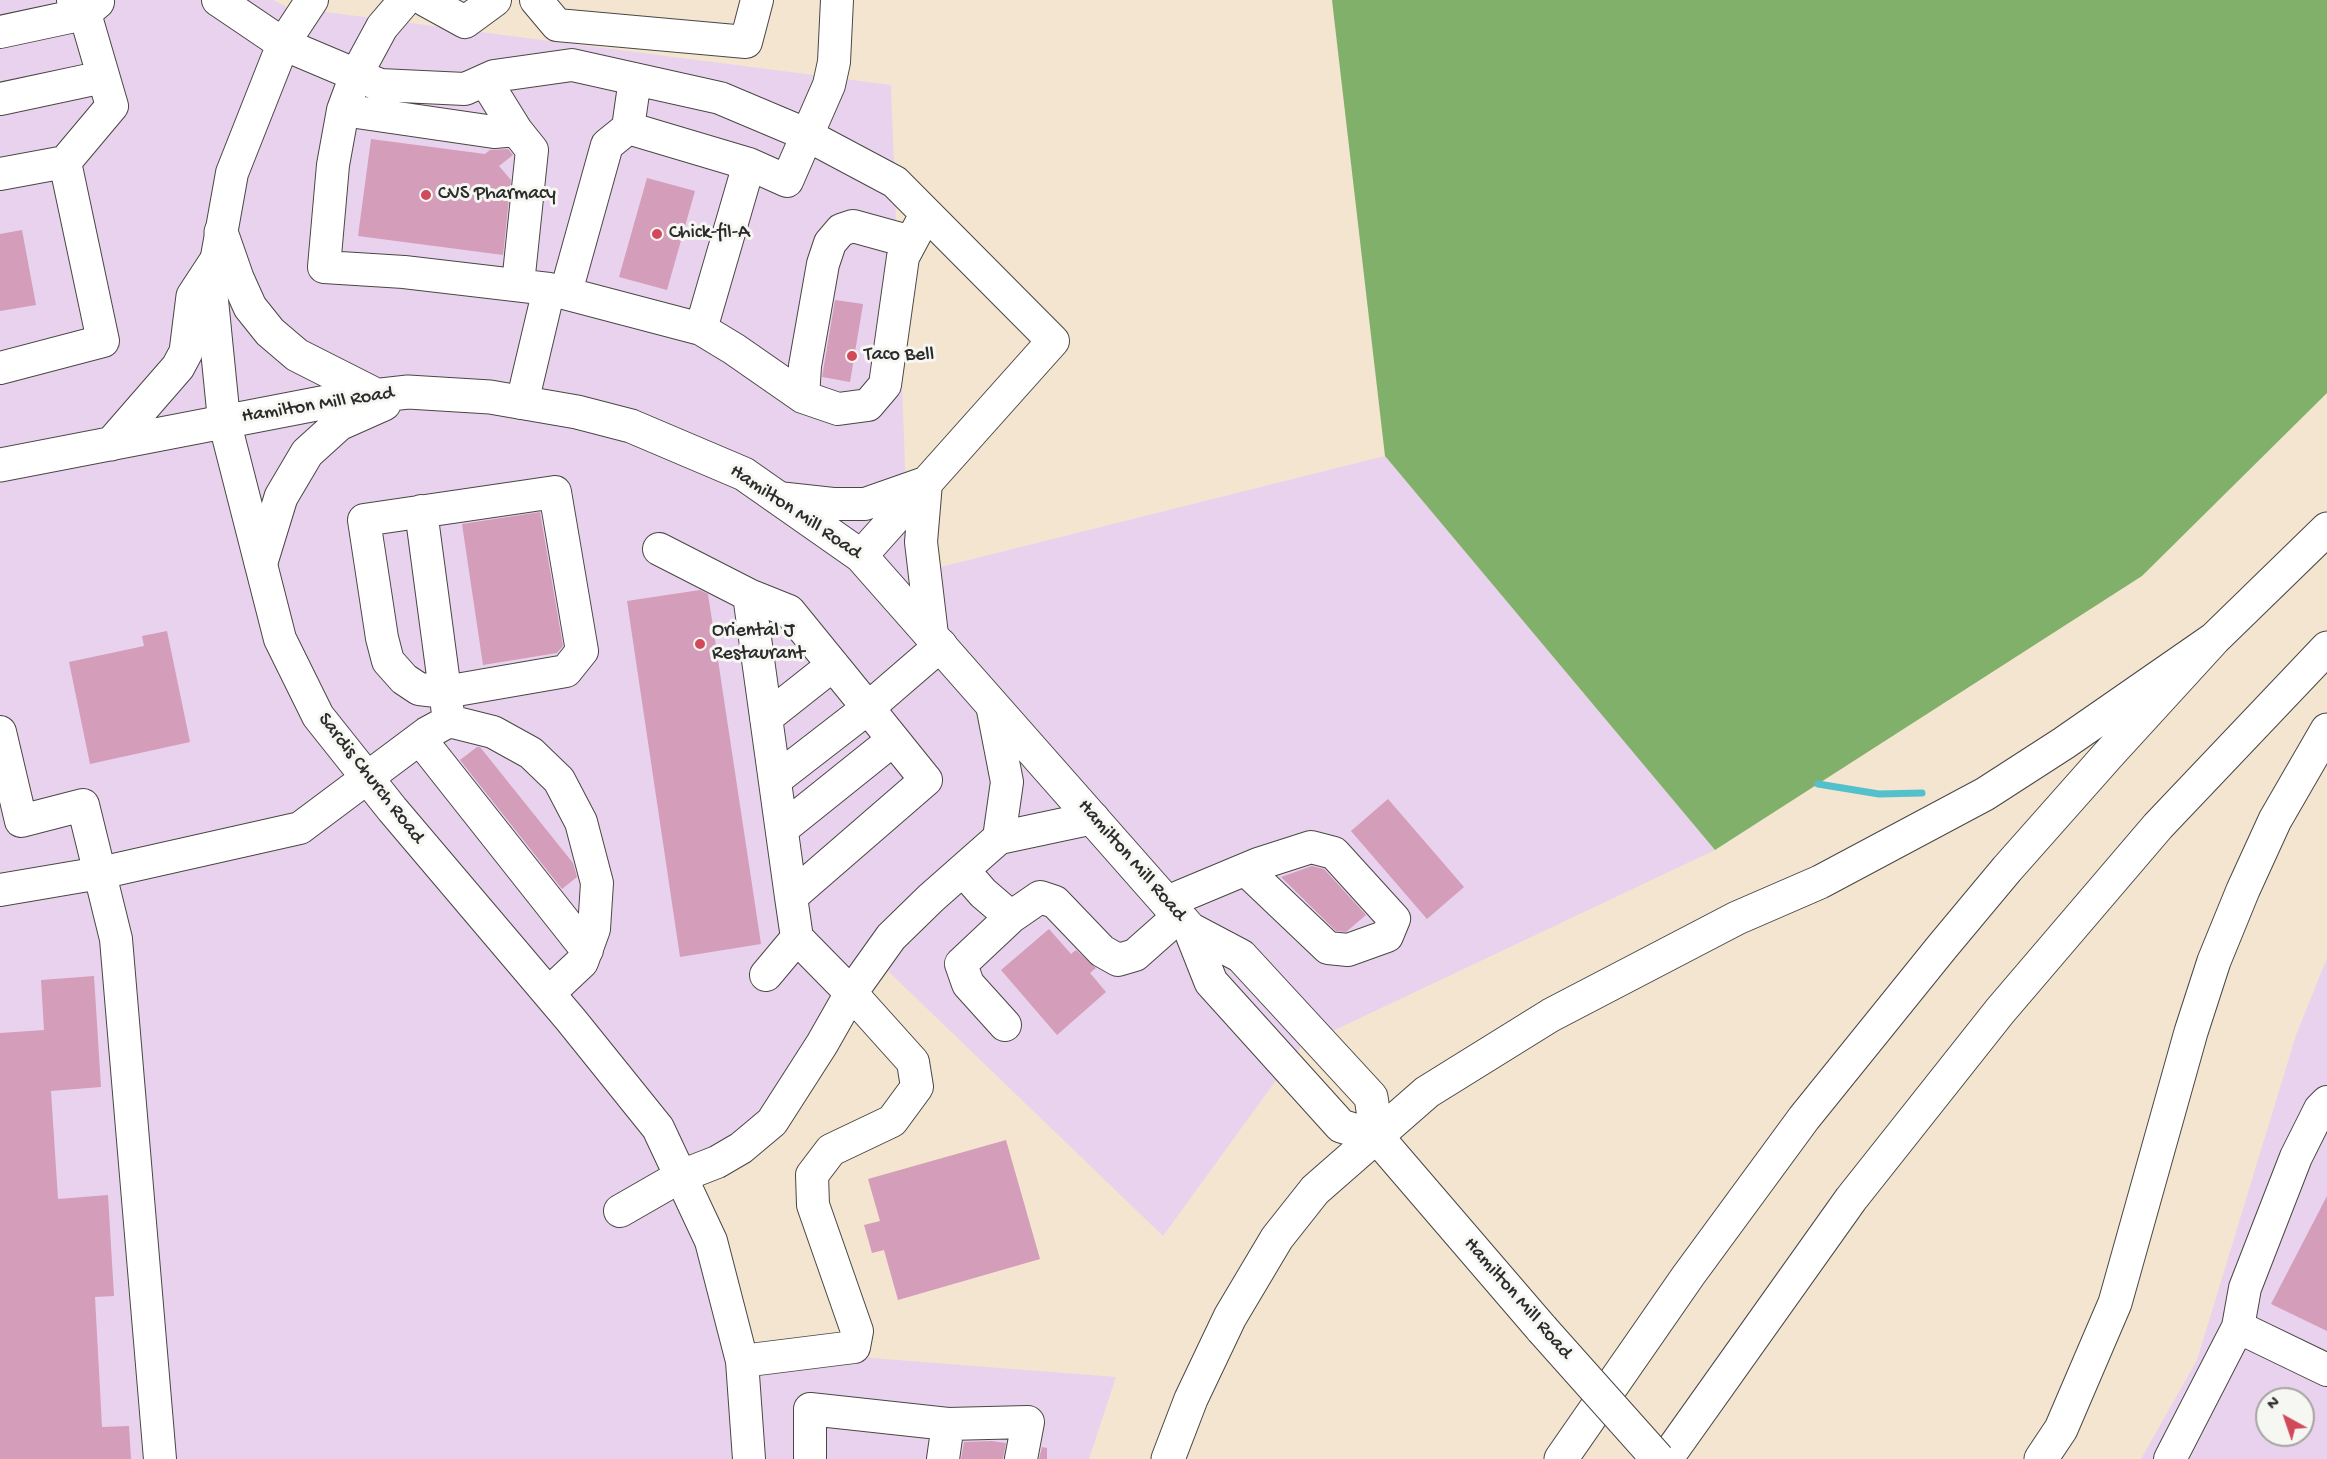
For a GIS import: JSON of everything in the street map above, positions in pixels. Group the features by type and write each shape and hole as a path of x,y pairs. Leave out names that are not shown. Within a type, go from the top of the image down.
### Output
{"main road":[{"path":"221,232 250,307 270,332 297,355 376,395"},
{"path":"111,444 177,367 186,352 193,296 214,264"},
{"path":"261,562 280,497 307,453 339,424 408,393"},
{"name":"Hamilton Mill Road","path":"4,462 111,444 224,420 337,400 408,393 490,397 577,412 631,426 744,474 861,556 1179,915 1241,956 1371,1097 1377,1137 1542,1329 1658,1459"},
{"path":"1561,1459 1688,1276 1804,1118 2007,869 2071,795 2214,639 2327,529"},
{"path":"1168,1459 1191,1400 1230,1317 1277,1238 1315,1190 1427,1092 1551,1015 1737,918 1820,882 1985,794 2064,743 2214,639"},
{"path":"1666,1459 1851,1199 2000,1011 2158,826 2327,648"},
{"path":"2041,1459 2061,1429 2115,1303 2191,1032 2214,961 2275,820 2327,730"}],"street":[{"path":"218,0 283,44 380,85 465,88 494,76 572,65 720,98 807,135 895,182 1053,341 861,556"},
{"name":"Sardis Church Road","path":"312,0 283,44 232,173 211,290 224,420 280,639 318,716 367,778 549,993 658,1128 711,1241 742,1360 749,1459"},
{"path":"405,0 382,27 356,75 343,110 333,165 324,267 404,272 557,290 701,329 803,397 838,409 868,405 885,385 903,258 926,214"},
{"path":"425,0 465,22 495,0"},
{"path":"536,0 557,25 746,42 757,0"},
{"path":"628,128 749,164 787,182 829,86 834,62 837,0"},
{"path":"0,32 86,5 112,106 65,162 0,174"},
{"path":"0,99 103,77"},
{"path":"522,403 557,290 607,145 628,128 635,79"},
{"path":"485,80 516,130 532,150 518,284"},
{"path":"343,110 494,132 516,130"},
{"path":"0,368 103,341 65,162"},
{"path":"701,329 749,164"},
{"path":"803,397 805,366 820,276 830,243 841,230 853,226 911,242"},
{"path":"778,498 832,504 865,504 926,483"},
{"path":"775,780 868,708 936,640 921,542 926,483"},
{"path":"0,890 99,873 300,828 420,739 447,707 566,670 582,651 555,492 364,520 382,638 388,661 404,679 419,689 447,707 531,753 559,780 581,822 597,883 594,929 582,962 549,993"},
{"path":"421,511 447,707"},
{"path":"659,549 749,595 789,611 926,780 791,897"},
{"path":"742,1360 854,1347 857,1331 813,1205 812,1175 831,1150 892,1121 917,1087 913,1062 851,993 797,938 749,595"},
{"path":"766,718 833,665"},
{"path":"992,705 1006,782 999,838"},
{"path":"0,732 21,821 82,804 116,939 160,1459"},
{"path":"420,739 586,950"},
{"path":"782,830 893,740"},
{"path":"620,1211 681,1176 717,1162 741,1148 772,1122 822,1044 851,993 891,937 999,838 1093,818"},
{"path":"963,870 983,893 1011,917"},
{"path":"1005,1025 968,984 961,964 1011,917 1040,897 1055,902 1102,951 1118,960 1135,955 1179,915 1246,870"},
{"path":"765,975 797,938"},
{"path":"2170,1459 2238,1327 2245,1288 2296,1157 2320,1109 2327,1102"},
{"path":"2238,1327 2327,1370"},
{"path":"810,1459 810,1409 948,1424 1028,1422 1021,1459"},
{"path":"943,1459 948,1424"}],"shaded area":[{"path":"0,0 273,0 287,7 891,85 909,575 1385,456 1715,850 1301,1046 1163,1236 863,947 792,1094 684,1172 743,1348 1116,1377 1089,1459 0,1459"},
{"path":"2327,958 2327,1459 2141,1459 2197,1360 2296,1035"}],"green space":[{"path":"1332,0 2327,0 2327,393 2142,576 1715,850 1385,456"}],"building":[{"name":"CVS Pharmacy","path":"371,139 485,154 490,150 508,149 513,155 499,166 511,180 503,255 358,236"},
{"name":"Chick-fil-A","path":"647,178 695,191 667,290 619,277"},
{"path":"22,230 36,305 0,311 0,234"},
{"path":"835,300 863,304 850,382 822,377"},
{"path":"540,512 563,646 557,653 483,665 462,524"},
{"path":"700,590 708,594 761,944 680,957 627,601"},
{"path":"167,631 190,742 90,764 69,662 144,646 142,636"},
{"path":"480,747 573,863 577,877 562,889 460,760"},
{"path":"1388,799 1464,887 1427,919 1351,831"},
{"path":"1312,866 1324,869 1366,915 1346,932 1336,931 1281,877"},
{"path":"1049,929 1071,954 1076,950 1096,968 1090,973 1106,992 1057,1035 1001,970"},
{"path":"94,976 101,1087 51,1091 58,1199 108,1195 114,1296 95,1297 102,1427 129,1426 131,1459 0,1459 0,1033 44,1030 41,980"},
{"path":"1006,1140 1040,1259 898,1300 884,1250 872,1253 864,1225 880,1221 868,1179"},
{"path":"2327,1196 2327,1331 2271,1304"},
{"path":"964,1442 1006,1443 1003,1459 961,1459"},
{"path":"1042,1447 1047,1448 1047,1459 1039,1459"}],"waterway":[{"path":"1818,784 1879,794 1922,793"}],"place":[{"name":"CVS Pharmacy","path":"426,195"},
{"name":"Chick-fil-A","path":"657,234"},
{"name":"Taco Bell","path":"852,356"},
{"name":"Oriental J Restaurant","path":"700,644"}]}
